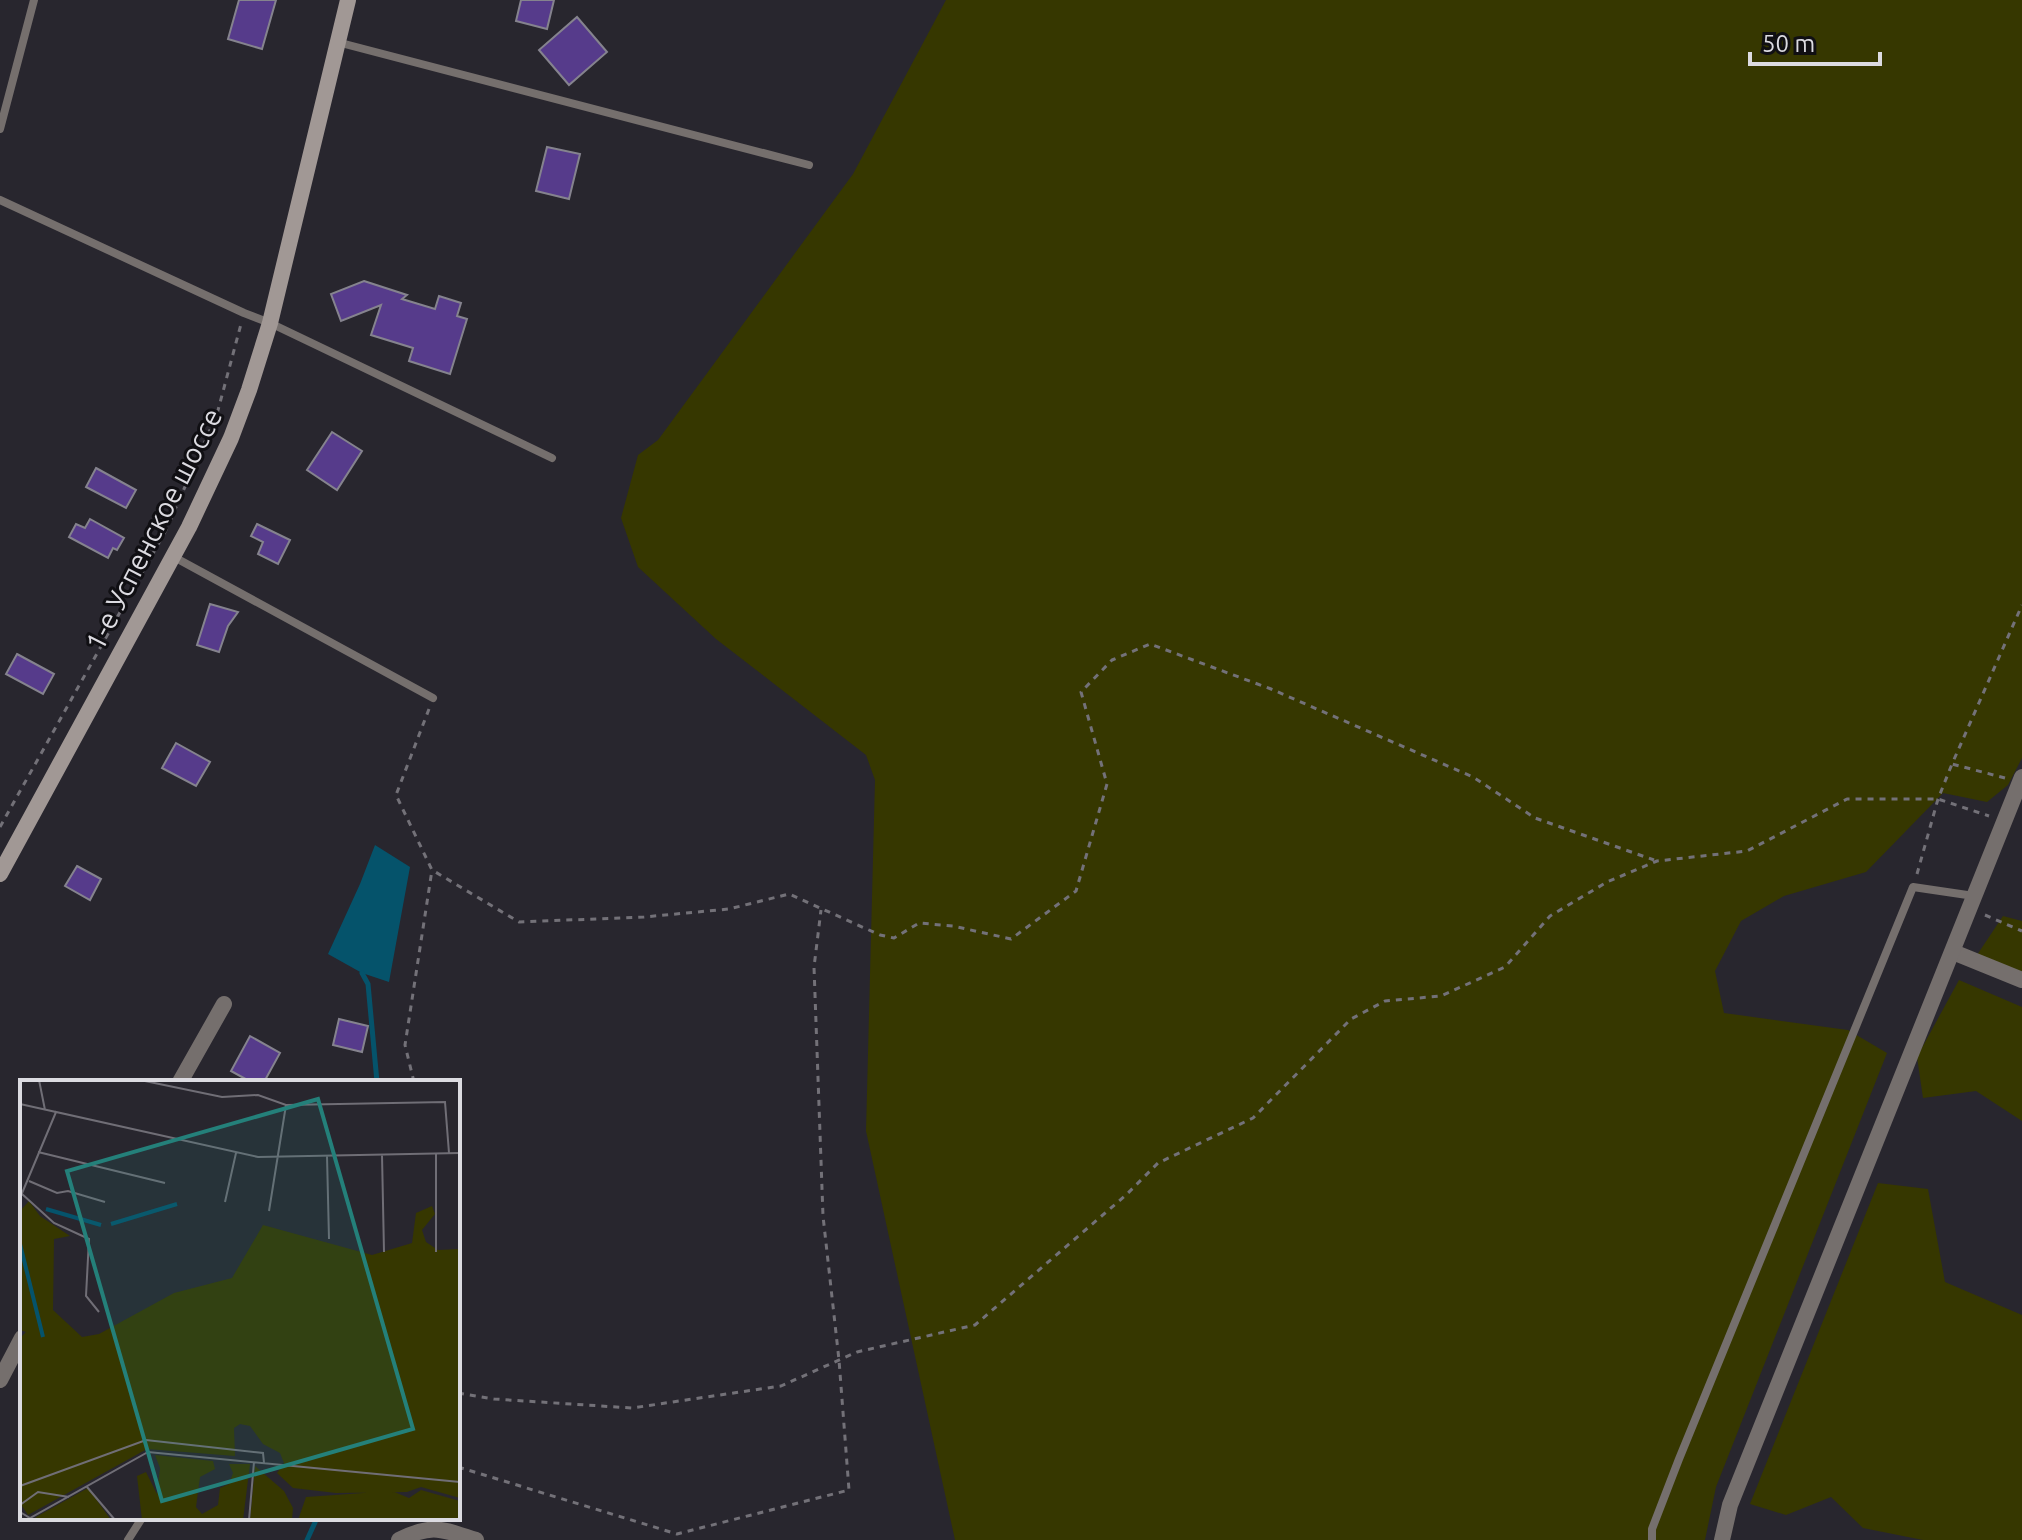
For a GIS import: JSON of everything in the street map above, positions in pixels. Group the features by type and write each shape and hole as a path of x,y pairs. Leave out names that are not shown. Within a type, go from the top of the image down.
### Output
{"main road":[{"name":"1-е Успенское шоссе","path":"0,874 189,527 231,438 270,323 348,0"}],"street":[{"path":"1722,1540 1730,1505 2021,780"},
{"path":"1953,952 2022,980"},
{"path":"181,1080 224,1004"},
{"path":"0,1380 20,1342"},
{"path":"399,1540 421,1529 441,1529 476,1540"}],"lane":[{"path":"0,129 34,0"},
{"path":"337,42 809,165"},
{"path":"0,200 270,323 552,458"},
{"path":"173,556 433,698"},
{"path":"1652,1540 1652,1529 1679,1459 1913,887 1973,903"},
{"path":"128,1540 141,1520"}],"path":[{"path":"0,827 166,530 217,414 244,313"},
{"path":"1913,887 1938,799 2022,605"},
{"path":"433,698 396,795 432,870 519,922 644,917 729,909 789,894 880,935 894,938 919,923 953,926 1011,939 1076,891 1107,784 1081,692 1112,660 1150,644 1271,689 1473,777 1535,818 1657,861"},
{"path":"1952,764 2021,780"},
{"path":"460,1393 494,1399 632,1408 781,1386 857,1352 975,1325 1126,1195 1158,1163 1253,1118 1351,1019 1385,1001 1441,996 1505,967 1550,916 1607,882 1657,861 1747,851 1847,799 1938,799 2004,821"},
{"path":"414,1080 405,1045 432,870"},
{"path":"1973,903 2022,931"},
{"path":"460,1468 677,1534 849,1490 823,1216 814,967 821,909"}],"shaded area":[{"path":"946,0 2022,0 2022,758 2008,785 1987,802 1943,793 1866,872 1784,896 1741,921 1715,971 1724,1013 1848,1030 1887,1053 1716,1487 1705,1540 955,1540 866,1131 875,780 866,755 716,639 638,567 621,518 638,455 658,440 853,174"},
{"path":"2003,916 2022,921 2022,982 1977,955"},
{"path":"1959,980 2022,1007 2022,1121 1976,1091 1923,1098 1917,1057"},
{"path":"1878,1183 1928,1189 1945,1282 2022,1315 2022,1540 1923,1540 1863,1528 1831,1497 1786,1515 1750,1504"}],"water":[{"path":"375,845 410,867 389,982 362,973 328,954"}],"building":[{"path":"239,0 276,0 262,49 228,39"},
{"path":"521,0 554,0 547,29 516,21"},
{"path":"577,17 607,52 569,85 539,50"},
{"path":"547,147 580,154 569,199 536,191"},
{"path":"364,281 407,295 402,299 435,309 439,296 461,303 457,316 467,319 450,374 409,361 413,348 371,335 381,305 341,321 331,294"},
{"path":"332,432 362,451 337,490 307,470"},
{"path":"96,468 136,490 126,508 86,487"},
{"path":"90,519 124,538 108,558 69,537 76,524 85,528"},
{"path":"257,524 290,540 278,564 258,554 263,542 251,536"},
{"path":"210,604 238,612 228,626 219,652 197,645"},
{"path":"17,654 54,674 43,694 6,674"},
{"path":"176,743 210,762 196,786 162,768"},
{"path":"77,866 101,879 90,900 65,886"},
{"path":"339,1019 368,1026 362,1052 333,1045"},
{"path":"250,1036 280,1053 265,1080 247,1080 231,1071"}],"waterway":[{"path":"362,973 368,984 377,1080"},
{"path":"307,1540 316,1520"}]}
